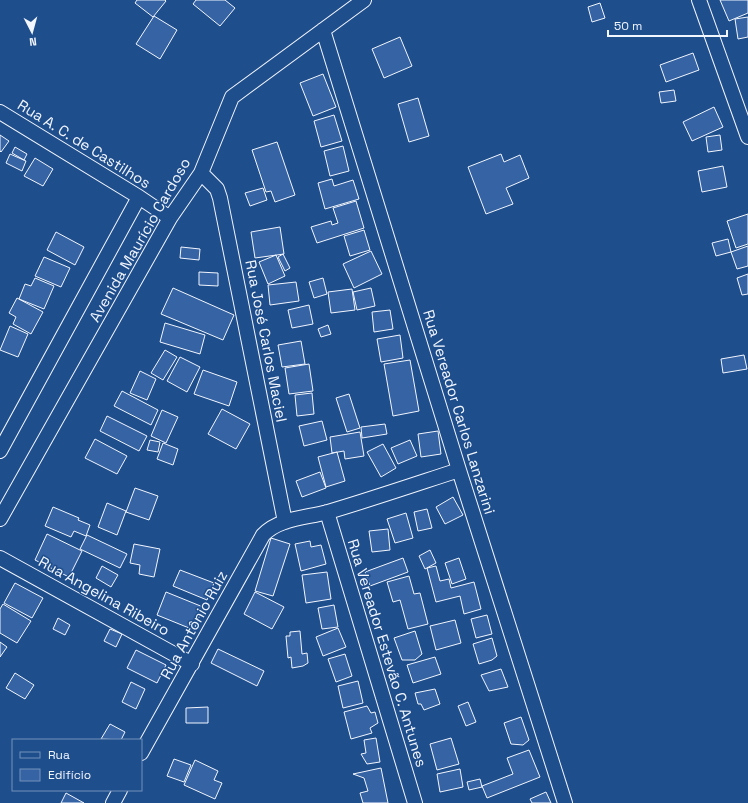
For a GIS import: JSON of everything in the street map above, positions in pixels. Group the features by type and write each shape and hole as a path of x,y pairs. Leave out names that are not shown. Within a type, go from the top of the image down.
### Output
{"street":[{"name":"Avenida Maurício Cardoso","path":"0,519 170,218 201,173 232,97 364,0"},
{"path":"699,0 748,137"},
{"name":"Rua Vereador Carlos Lanzarini","path":"323,30 459,470 565,803"},
{"name":"Rua A. C. de Castilhos","path":"0,112 139,197 170,218"},
{"name":"Rua José Carlos Maciel","path":"201,173 217,189 220,198 285,522"},
{"name":"Avenida Maurício Cardoso","path":"0,451 139,197"},
{"name":"Rua Antônio Ruiz","path":"142,751 263,535 269,529 285,522 327,512 459,470"},
{"name":"Rua Vereador Estevão C. Antunes","path":"327,512 415,803"},
{"name":"Rua Angelina Ribeiro","path":"0,558 192,664"},
{"path":"113,803 119,791"}],"building":[{"path":"137,0 166,1 153,17 135,3"},
{"path":"196,0 225,0 235,8 220,26 193,4"},
{"path":"720,0 748,0 748,13 729,21"},
{"path":"600,3 605,18 592,22 588,7"},
{"path":"154,16 177,30 160,59 136,44"},
{"path":"748,17 748,37 738,39 735,19"},
{"path":"400,37 412,66 384,78 372,49"},
{"path":"693,53 699,70 666,82 660,65"},
{"path":"323,74 336,107 313,116 300,83"},
{"path":"674,90 676,101 661,103 659,92"},
{"path":"418,98 429,136 409,142 398,104"},
{"path":"714,107 723,127 692,141 683,122"},
{"path":"334,115 342,141 321,147 314,121"},
{"path":"0,135 9,141 1,152 0,151"},
{"path":"720,135 722,150 708,152 706,137"},
{"path":"277,142 295,195 275,202 271,191 266,192 252,150"},
{"path":"343,146 349,171 330,176 324,151"},
{"path":"15,147 27,154 24,160 12,153"},
{"path":"10,154 26,161 22,171 6,163"},
{"path":"501,154 504,162 520,155 529,178 506,188 513,204 486,214 468,167"},
{"path":"35,158 53,169 43,186 24,176"},
{"path":"723,166 727,187 702,192 698,171"},
{"path":"332,179 334,186 353,180 359,199 325,209 318,183"},
{"path":"263,188 267,200 250,206 245,193"},
{"path":"356,201 364,228 317,243 311,227 331,221 332,225 338,223 333,208"},
{"path":"748,214 748,244 736,248 727,221"},
{"path":"280,227 284,254 255,258 251,232"},
{"path":"364,230 370,250 350,256 344,236"},
{"path":"56,232 84,247 75,265 47,250"},
{"path":"728,239 731,252 716,256 712,243"},
{"path":"748,246 748,266 737,269 731,252"},
{"path":"181,247 200,249 199,260 180,258"},
{"path":"371,251 382,274 354,288 343,264"},
{"path":"283,254 290,268 285,271 278,257"},
{"path":"276,255 285,276 268,284 259,262"},
{"path":"44,257 70,268 61,287 35,276"},
{"path":"199,272 218,273 218,286 199,285"},
{"path":"748,274 748,294 742,295 737,278"},
{"path":"35,278 54,286 44,309 19,299 25,284 31,286"},
{"path":"323,278 327,294 314,298 309,282"},
{"path":"296,282 299,301 270,305 268,285"},
{"path":"173,288 234,315 223,340 161,314"},
{"path":"371,288 375,306 357,310 353,292"},
{"path":"352,289 355,310 331,313 328,292"},
{"path":"17,298 43,312 31,334 13,324 16,317 9,313"},
{"path":"309,305 313,324 292,328 288,310"},
{"path":"390,310 393,329 374,332 372,312"},
{"path":"165,323 205,335 200,354 160,342"},
{"path":"328,325 331,334 321,337 318,329"},
{"path":"10,326 28,334 18,357 0,350"},
{"path":"400,335 403,358 381,362 377,339"},
{"path":"301,341 305,364 282,367 278,345"},
{"path":"165,350 177,357 163,380 151,373"},
{"path":"744,355 747,369 723,373 721,359"},
{"path":"180,357 200,367 187,392 167,381"},
{"path":"410,360 419,411 393,416 384,364"},
{"path":"309,364 313,391 289,394 285,368"},
{"path":"203,370 237,382 229,406 194,394"},
{"path":"140,371 156,379 147,400 130,393"},
{"path":"122,391 158,410 151,425 114,406"},
{"path":"312,393 314,414 297,416 295,395"},
{"path":"349,394 360,428 347,432 336,398"},
{"path":"222,409 250,424 236,449 208,434"},
{"path":"162,410 178,417 166,443 151,436"},
{"path":"107,416 147,436 139,451 100,431"},
{"path":"322,421 327,440 304,446 299,426"},
{"path":"385,424 387,434 362,438 361,427"},
{"path":"438,431 441,454 421,457 418,434"},
{"path":"360,432 364,456 345,459 344,451 332,453 330,437"},
{"path":"95,439 127,456 117,474 85,458"},
{"path":"150,440 160,442 158,452 147,450"},
{"path":"410,440 417,456 398,464 391,448"},
{"path":"163,443 178,449 173,465 157,459"},
{"path":"383,444 396,468 381,477 367,452"},
{"path":"337,452 345,481 326,487 318,457"},
{"path":"320,472 326,488 302,497 296,481"},
{"path":"135,488 158,496 149,520 126,512"},
{"path":"453,497 463,515 445,524 436,507"},
{"path":"107,503 126,511 117,535 98,527"},
{"path":"53,507 79,518 78,520 90,525 86,536 74,531 71,537 45,526"},
{"path":"427,509 432,528 418,531 414,512"},
{"path":"406,513 413,538 395,543 387,519"},
{"path":"388,529 390,550 372,552 369,531"},
{"path":"47,534 82,551 69,577 35,560"},
{"path":"87,535 127,554 120,568 80,549"},
{"path":"271,538 290,544 273,596 255,591"},
{"path":"310,541 311,547 321,545 326,564 301,571 295,544"},
{"path":"134,544 160,549 154,577 139,574 140,565 130,563"},
{"path":"430,550 436,563 425,569 419,556"},
{"path":"403,558 408,572 370,586 365,572"},
{"path":"459,558 466,579 452,584 445,563"},
{"path":"102,566 118,575 111,587 96,578"},
{"path":"436,566 440,581 449,579 451,588 474,582 481,609 464,614 460,596 436,602 427,568"},
{"path":"180,570 214,583 207,600 173,586"},
{"path":"327,572 331,599 306,603 302,575"},
{"path":"409,576 414,594 420,593 428,624 408,629 400,600 393,602 387,582"},
{"path":"15,583 43,598 32,618 4,603"},
{"path":"166,592 203,607 194,630 157,615"},
{"path":"255,592 284,607 272,629 244,614"},
{"path":"3,604 31,621 17,643 0,633 0,609"},
{"path":"334,605 338,627 322,629 318,608"},
{"path":"487,615 492,634 476,638 471,619"},
{"path":"58,618 70,625 65,635 53,629"},
{"path":"455,620 461,643 436,650 430,626"},
{"path":"338,628 346,647 323,656 316,637"},
{"path":"110,629 122,634 116,647 104,641"},
{"path":"300,631 302,654 307,653 308,663 303,666 292,668 291,657 288,658 286,636 290,636 290,632"},
{"path":"415,631 422,654 415,660 402,660 394,638"},
{"path":"492,638 497,656 492,660 479,664 473,644"},
{"path":"0,642 7,647 0,657"},
{"path":"218,649 264,671 257,686 211,663"},
{"path":"136,650 166,665 157,683 127,668"},
{"path":"345,654 352,676 336,682 328,659"},
{"path":"435,657 441,674 413,683 407,665"},
{"path":"501,669 508,687 489,691 481,675"},
{"path":"15,673 34,685 25,699 6,688"},
{"path":"358,681 363,703 343,708 338,686"},
{"path":"131,682 145,689 136,709 122,702"},
{"path":"435,689 440,704 424,710 421,704 418,704 415,693"},
{"path":"468,702 476,722 466,726 458,706"},
{"path":"367,706 371,713 375,712 378,723 370,728 372,733 351,739 344,712"},
{"path":"208,707 208,723 186,723 186,708"},
{"path":"521,717 529,740 523,745 511,744 504,723"},
{"path":"110,724 125,732 122,739 101,739"},
{"path":"376,738 380,762 367,764 361,754 366,753 364,740"},
{"path":"451,738 459,764 437,770 430,744"},
{"path":"529,750 540,777 487,798 482,786 513,774 507,758"},
{"path":"174,759 191,765 184,782 167,776"},
{"path":"195,760 218,771 214,780 222,783 215,799 184,785"},
{"path":"381,768 388,803 363,803 360,793 368,791 364,778 353,774"},
{"path":"460,769 463,787 440,792 437,774"},
{"path":"480,779 482,787 469,790 467,782"},
{"path":"546,792 551,803 532,803 530,799"},
{"path":"66,793 84,803 61,803"}]}
